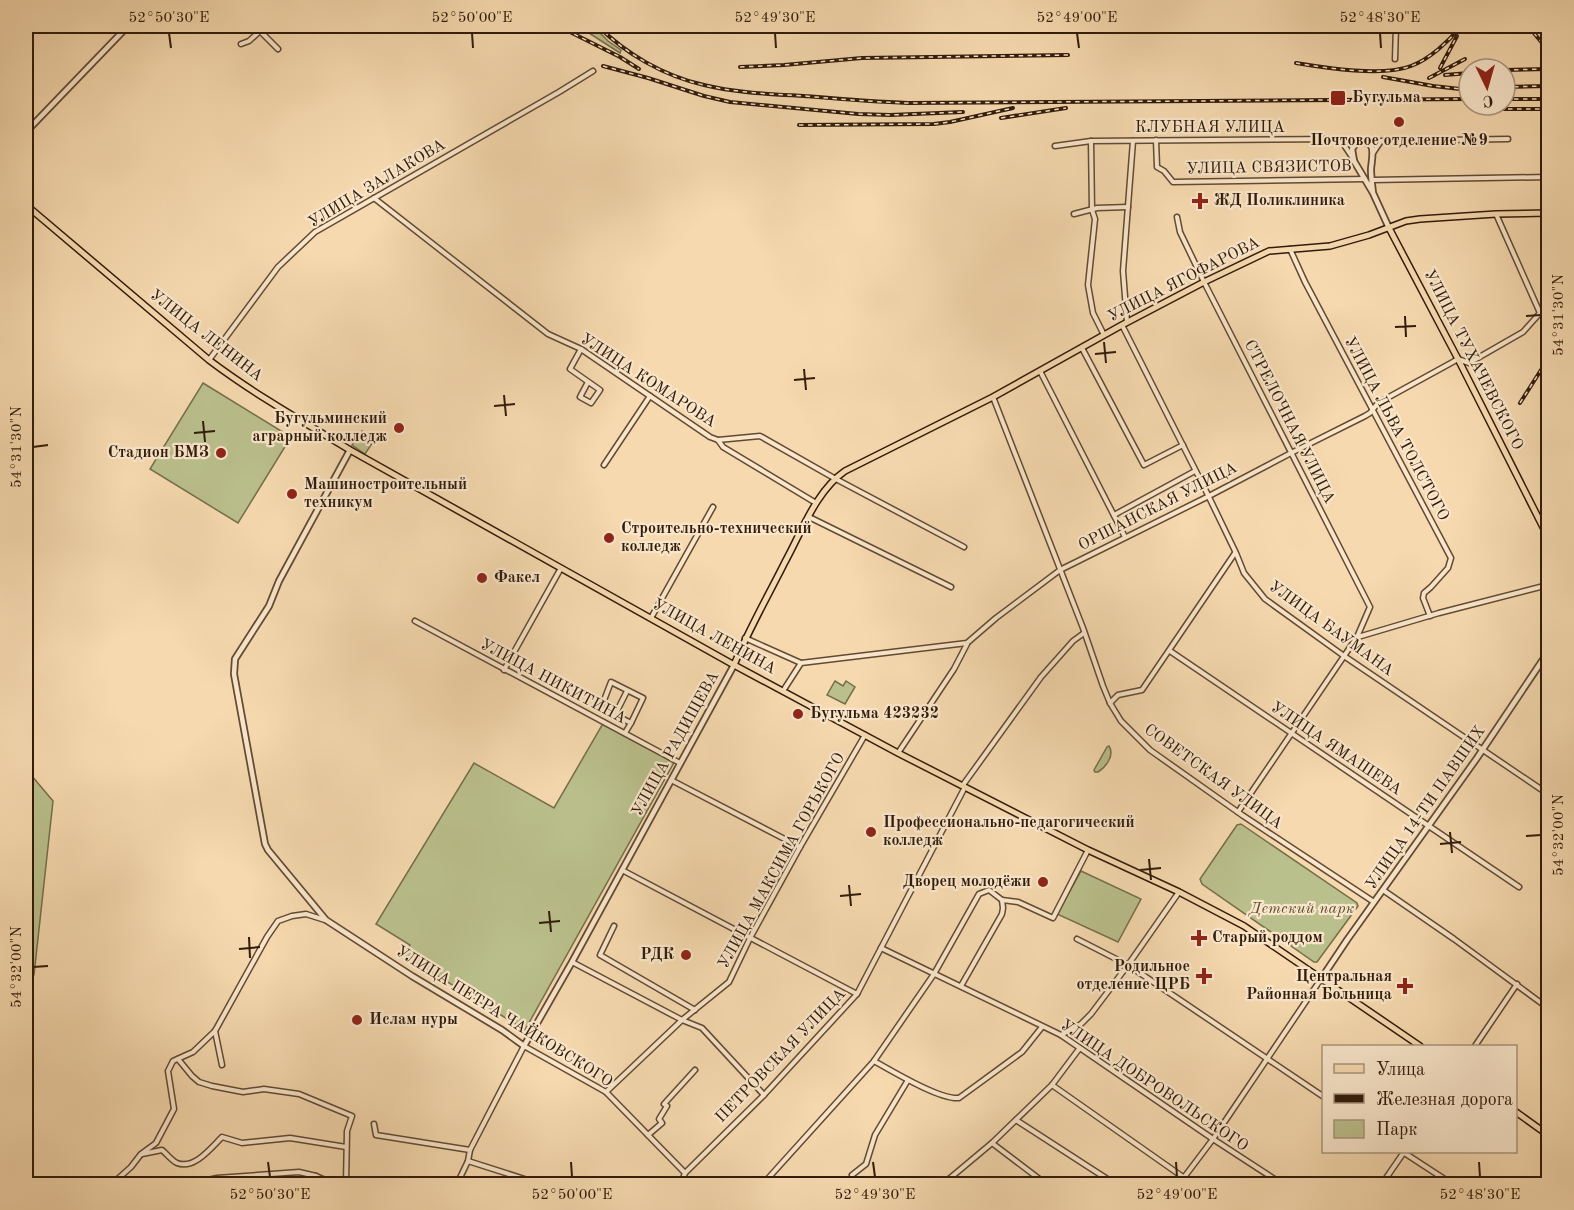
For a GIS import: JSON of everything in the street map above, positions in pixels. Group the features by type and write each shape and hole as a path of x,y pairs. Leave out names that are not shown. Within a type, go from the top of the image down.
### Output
{"main road":[{"name":"УЛИЦА ЛЕНИНА","path":"26,205 209,360 265,398 350,450 734,665 898,753 1244,926 1417,1045"},
{"name":"УЛИЦА ЯГОФАРОВА","path":"955,416 1204,282 1269,251 1330,246 1406,221 1420,219 1548,213"},
{"name":"УЛИЦА ТУХАЧЕВСКОГО","path":"1389,228 1548,537"},
{"name":"УЛИЦА РАДИЩЕВА","path":"734,665 745,638 816,503 834,478 955,416"},
{"path":"1517,1113 1548,1135"}],"street":[{"path":"26,132 128,26"},
{"path":"1395,59 1396,26"},
{"path":"241,44 249,41 260,31 278,50"},
{"name":"УЛИЦА ЗАЛАКОВА","path":"209,360 278,267 315,232 593,71"},
{"name":"КЛУБНАЯ УЛИЦА","path":"1055,146 1091,141 1340,139 1354,161"},
{"path":"1373,153 1380,141 1508,139"},
{"path":"1125,324 1123,271 1133,140"},
{"name":"УЛИЦА СВЯЗИСТОВ","path":"1156,140 1157,167 1164,171 1173,182 1365,179"},
{"path":"1091,141 1092,210 1095,231 1088,285 1093,313 1104,335"},
{"path":"1373,193 1372,148 1368,144 1357,142 1352,149 1354,161 1373,193 1389,228"},
{"path":"1372,180 1547,177"},
{"name":"УЛИЦА КОМАРОВА","path":"374,198 548,334 581,349 710,437 718,440 760,436 964,547"},
{"path":"1074,214 1128,207"},
{"path":"1496,214 1540,313 1548,311"},
{"name":"СТРЕЛОЧНАЯ УЛИЦА","path":"1176,217 1180,232 1204,282 1370,607 1357,637"},
{"name":"УЛИЦА ЛЬВА ТОЛСТОГО","path":"1290,249 1451,558 1449,568 1424,593 1423,598 1430,616"},
{"name":"ОРШАНСКАЯ УЛИЦА","path":"967,644 996,618 1060,570 1365,416 1378,403 1458,359 1468,363 1523,332 1540,313"},
{"name":"УЛИЦА БАУМАНА","path":"1125,324 1244,573 1265,599 1344,656 1548,794"},
{"path":"1082,348 1144,465 1183,445"},
{"path":"581,349 570,369 600,390 591,403 580,397 588,382"},
{"path":"1041,371 1125,537"},
{"path":"604,465 650,396"},
{"name":"СОВЕТСКАЯ УЛИЦА","path":"993,397 1110,703 1121,721 1150,750 1238,812 1374,902"},
{"path":"718,440 723,447 816,503"},
{"name":"УЛИЦА ПЕТРА ЧАЙКОВСКОГО","path":"326,920 265,844 234,674 235,659 269,606 279,581 350,450"},
{"path":"1114,515 1195,470"},
{"path":"651,618 713,507"},
{"path":"809,517 951,587"},
{"path":"1110,703 1118,695 1142,690 1236,553"},
{"path":"504,670 562,567"},
{"path":"1238,812 1357,637 1548,585"},
{"name":"УЛИЦА НИКИТИНА","path":"415,621 680,763"},
{"name":"ПЕТРОВСКАЯ УЛИЦА","path":"685,1173 764,1095 857,994 964,786 1041,677 1073,641 1084,633"},
{"path":"745,638 801,663 967,644"},
{"path":"898,753 954,669 967,644"},
{"name":"УЛИЦА ЯМАШЕВА","path":"1170,651 1519,887"},
{"name":"УЛИЦА 14-ТИ ПАВШИХ","path":"1179,1185 1548,652"},
{"path":"783,691 801,663"},
{"name":"УЛИЦА РАДИЩЕВА","path":"524,1046 734,665"},
{"path":"595,718 611,682 643,699 624,733"},
{"path":"615,715 627,691"},
{"path":"601,708 631,723"},
{"name":"УЛИЦА МАКСИМА ГОРЬКОГО","path":"606,1092 682,1020 729,982 800,847 865,734"},
{"path":"671,780 800,847"},
{"path":"763,1185 874,1061 934,974 979,894 989,890 1002,900 1018,902 1053,918 1088,850"},
{"path":"622,870 857,994"},
{"path":"1383,890 1548,1008"},
{"path":"1060,1035 1081,1024 1091,1014 1179,892"},
{"path":"961,986 1002,914 1004,908 1002,900"},
{"name":"УЛИЦА ПЕТРА ЧАЙКОВСКОГО","path":"178,1059 193,1052 215,1032 278,921 306,914 326,920 524,1046 606,1092 685,1173"},
{"path":"614,926 600,955 695,1010"},
{"path":"1077,939 1128,965 1322,1095"},
{"name":"УЛИЦА ДОБРОВОЛЬСКОГО","path":"881,948 1060,1035 1282,1185"},
{"path":"572,962 682,1020 702,1028 764,1095"},
{"path":"1476,1045 1517,984"},
{"path":"874,1061 908,1080 949,1098 959,1098 1022,1052 1042,1027"},
{"path":"215,1032 222,1065"},
{"path":"457,1185 468,1161 470,1150 524,1046"},
{"path":"944,1185 1052,1085 1079,1049"},
{"path":"112,1185 141,1154 156,1143 174,1109 168,1071 173,1061 178,1059 192,1076 212,1086 243,1092 264,1089 299,1094 352,1116 346,1131 346,1185"},
{"path":"648,1135 662,1124 659,1119 667,1106 664,1104 695,1070"},
{"path":"852,1175 866,1164 875,1136 908,1080"},
{"path":"1052,1085 1193,1185"},
{"path":"1016,1120 1114,1185"},
{"path":"374,1124 376,1135 470,1150"},
{"path":"141,1154 162,1150 174,1162 181,1164 192,1162 206,1154 222,1137 242,1143 290,1138 346,1147"},
{"path":"992,1143 1046,1185"},
{"path":"1382,1185 1406,1153 1452,1185"},
{"path":"468,1161 540,1185"},
{"path":"191,1185 217,1178 299,1172 316,1176 334,1185"},
{"path":"681,1185 685,1173"},
{"path":"312,1185 316,1176"}],"green space":[{"path":"578,26 593,26 621,50 620,53"},
{"name":"Стадион БМЗ","path":"203,383 291,437 238,523 150,469"},
{"path":"362,431 375,439 365,454 352,445"},
{"path":"835,681 843,686 846,681 855,687 845,704 827,695"},
{"path":"605,720 676,759 525,1030 404,955 410,945 376,924 474,763 554,808"},
{"path":"1109,746 1111,753 1107,764 1095,772 1094,770"},
{"path":"26,769 53,801 34,975 26,983"},
{"name":"Детский парк","path":"1241,824 1357,903 1358,906 1317,962 1202,884 1200,879 1237,825"},
{"path":"1081,871 1141,899 1118,942 1057,914"}],"railway":[{"path":"558,26 639,69"},
{"path":"598,26 633,55 660,70 716,88 754,93 908,103 1457,99"},
{"path":"1296,63 1370,71 1399,69 1418,63 1432,54 1461,26"},
{"path":"1528,26 1548,50"},
{"path":"1440,68 1457,36"},
{"path":"740,67 862,58 1068,55"},
{"path":"1429,78 1457,63"},
{"path":"603,66 730,102 858,114 963,112"},
{"path":"1517,70 1548,69"},
{"path":"1445,75 1457,74"},
{"path":"1383,77 1457,89"},
{"path":"1517,87 1548,86"},
{"path":"1517,99 1548,99"},
{"path":"799,125 934,124 1013,108"},
{"path":"1001,118 1066,108"},
{"path":"1517,109 1548,109"},
{"path":"1520,403 1548,359"}],"place":[{"name":"Бугульма","path":"1338,98"},
{"name":"Почтовое отделение №9","path":"1399,122"},
{"name":"ЖД Поликлиника","path":"1200,201"},
{"name":"Бугульминский аграрный колледж","path":"399,428"},
{"name":"Стадион БМЗ","path":"221,453"},
{"name":"Машиностроительный техникум","path":"292,494"},
{"name":"Строительно-технический колледж","path":"609,538"},
{"name":"Факел","path":"482,578"},
{"name":"Бугульма 423232","path":"798,714"},
{"name":"Профессионально-педагогический колледж","path":"871,832"},
{"name":"Дворец молодёжи","path":"1043,882"},
{"name":"Старый роддом","path":"1199,938"},
{"name":"РДК","path":"686,955"},
{"name":"Родильное отделение ЦРБ","path":"1204,976"},
{"name":"Центральная Районная Больница","path":"1405,986"},
{"name":"Ислам нуры","path":"357,1020"}]}
